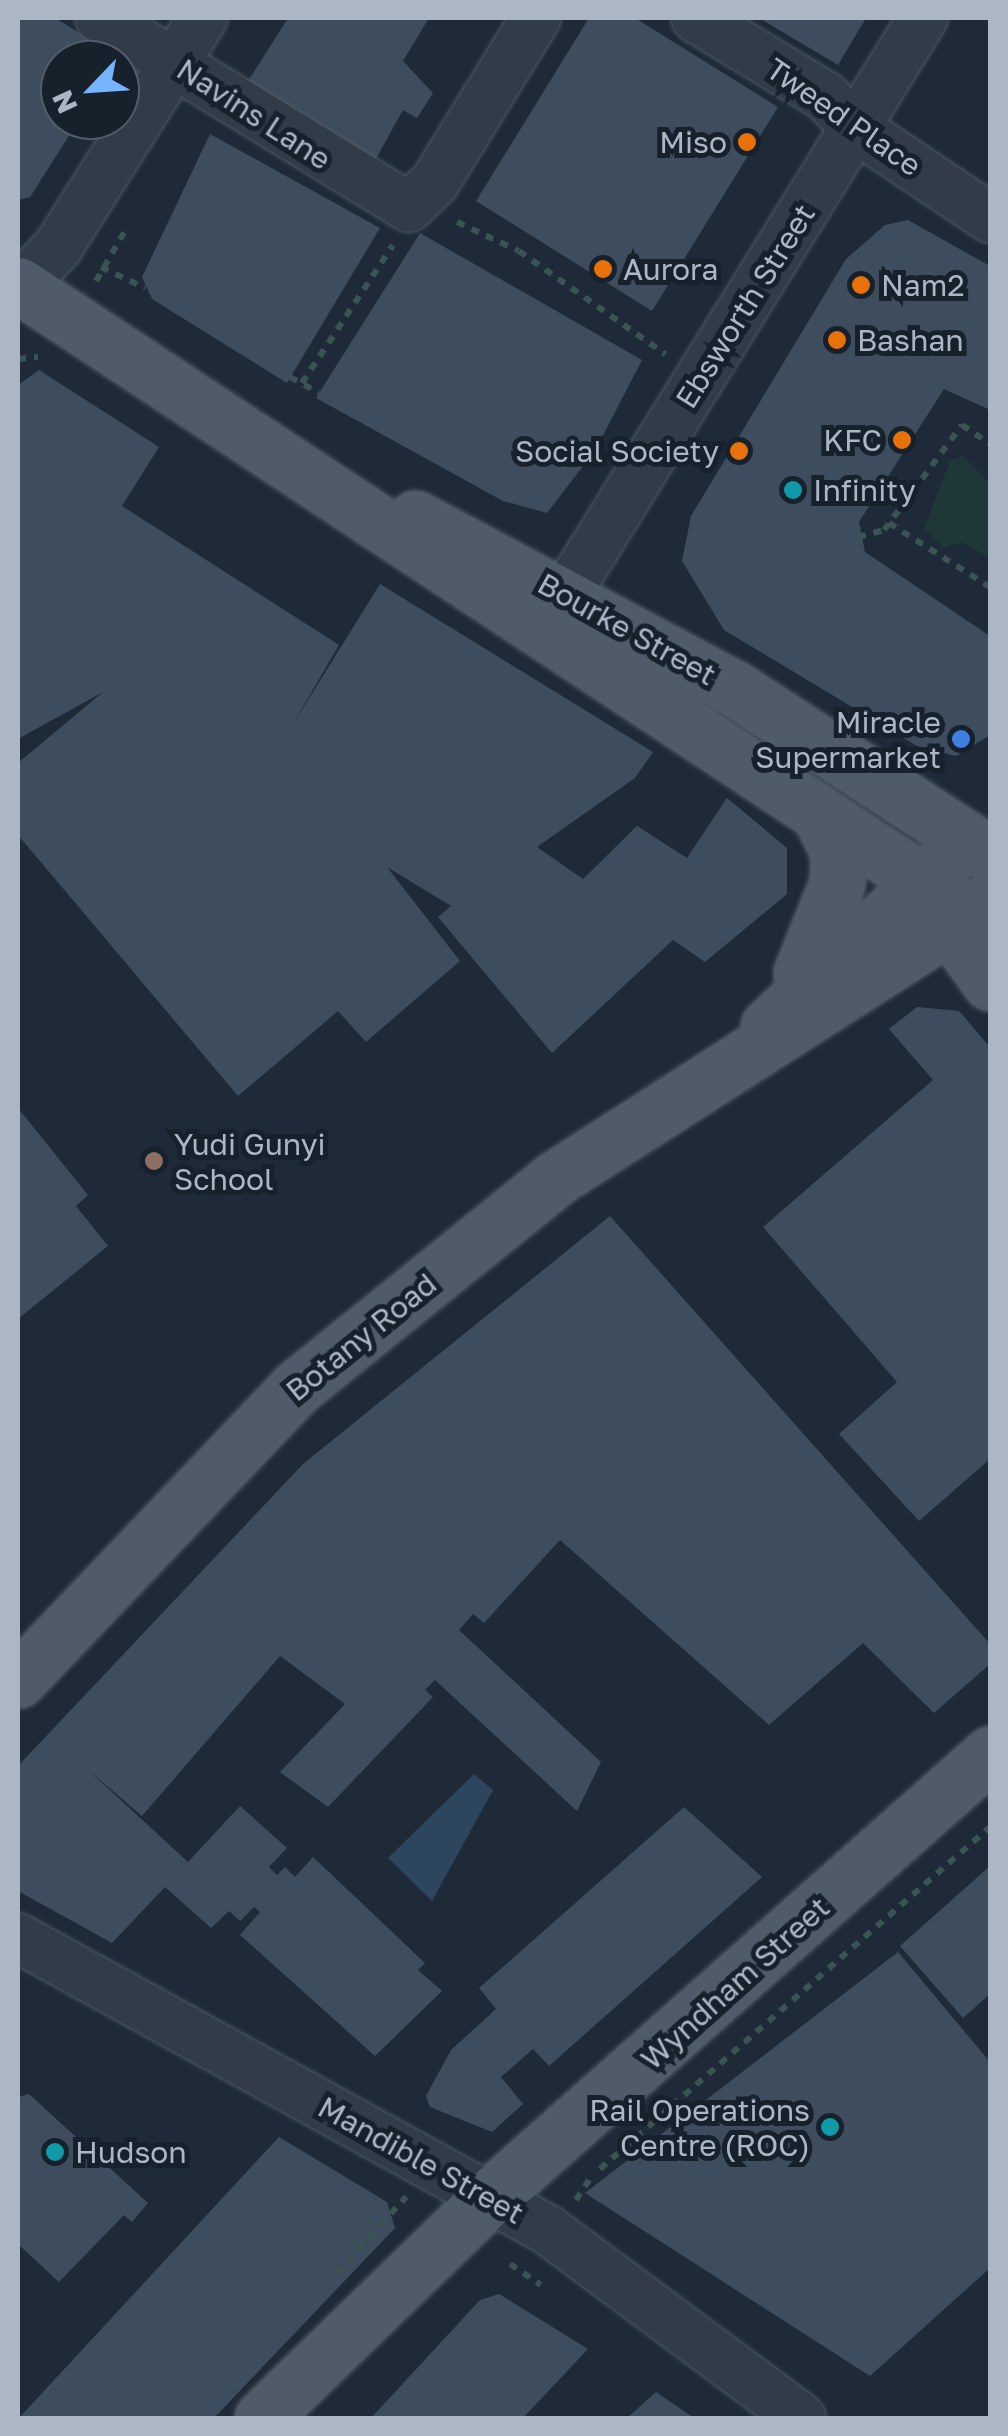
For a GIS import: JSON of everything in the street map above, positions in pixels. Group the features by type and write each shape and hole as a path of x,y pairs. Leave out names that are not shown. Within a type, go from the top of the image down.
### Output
{"main road":[{"name":"Bourke Street","path":"18,287 268,443 439,570 918,882"},
{"name":"Bourke Street","path":"268,443 566,594 980,884"},
{"path":"749,1047 832,906 838,852 818,814"},
{"name":"Botany Road","path":"749,1047 918,882 980,884"},
{"path":"980,884 990,983"},
{"name":"Botany Road","path":"18,1680 296,1388 556,1178 749,1047 842,1002 980,884"},
{"name":"Wyndham Street","path":"262,2418 492,2196 990,1754"}],"street":[{"name":"Navins Lane","path":"100,18 409,207"},
{"path":"18,287 58,248 203,18"},
{"path":"409,207 435,182 536,18"},
{"name":"Tweed Place","path":"696,18 825,96 857,129 990,218"},
{"name":"Ebsworth Street","path":"566,594 923,18"},
{"name":"Mandible Street","path":"18,1938 492,2196 801,2418"}],"path":[{"path":"302,383 409,207"},
{"path":"463,225 519,251 651,348"},
{"path":"105,268 145,288"},
{"path":"290,377 320,393"},
{"path":"858,537 889,523 962,425 990,444"},
{"path":"708,457 722,464"},
{"path":"889,523 990,588"},
{"name":"Wyndham Street","path":"574,2204 586,2182 990,1827"}],"green space":[{"path":"963,456 990,483 990,558 961,542 944,548 924,528 950,461"}],"water":[{"path":"474,1774 493,1790 432,1901 388,1858"}],"building":[{"path":"18,18 55,18 91,40 40,40 40,140 66,140 30,197 18,200"},
{"path":"288,18 429,18 403,61 433,93 417,118 403,110 373,164 245,86"},
{"path":"589,18 635,18 778,107 652,311 476,201"},
{"path":"759,18 866,18 838,65"},
{"path":"210,134 380,228 287,383 152,299 142,277"},
{"name":"Infinity","path":"908,220 990,266 990,410 944,389 859,522 865,552 990,636 990,735 956,756 917,746 724,630 682,561 691,516 846,259 885,225"},
{"path":"420,233 642,360 596,449 547,513 503,501 316,398"},
{"path":"39,370 159,447 122,506 339,645 293,724 380,584 653,752 635,778 537,847 583,879 637,826 687,858 727,798 787,848 787,894 705,962 673,940 552,1053 438,917 451,906 387,867 460,961 366,1042 338,1011 238,1096 18,835 18,763 103,692 18,739 18,385"},
{"path":"917,1007 959,1011 990,1047 990,1459 919,1521 839,1434 897,1382 763,1227 933,1080 889,1029"},
{"path":"18,1108 88,1195 76,1206 108,1246 18,1319"},
{"path":"610,1216 990,1644 990,1664 934,1713 863,1643 769,1725 560,1540 484,1623 473,1614 459,1630 601,1762 577,1811 435,1680 425,1690 433,1697 328,1807 280,1772 345,1704 280,1656 142,1816 87,1769 188,1862 240,1806 287,1848 269,1867 277,1875 285,1867 295,1877 313,1857 425,1963 418,1970 442,1991 375,2056 240,1935 260,1912 254,1907 240,1921 229,1911 211,1928 165,1887 112,1943 18,1891 18,1766 303,1464"},
{"path":"684,1807 762,1877 549,2066 533,2049 501,2077 523,2104 492,2132 430,2107 426,2096 451,2050 496,2009 479,1988"},
{"path":"990,1866 990,1994 963,2018 900,1946"},
{"name":"Rail Operations Centre (ROC)","path":"898,1952 990,2062 990,2268 870,2376 585,2193"},
{"name":"Hudson","path":"29,2094 148,2203 132,2222 124,2215 59,2282 18,2244 18,2097"},
{"path":"279,2137 387,2202 395,2228 214,2418 19,2418"},
{"path":"499,2294 588,2349 523,2418 371,2418 480,2300"},
{"path":"656,2392 694,2418 627,2418"}],"place":[{"name":"Miso","path":"747,142"},
{"name":"Aurora","path":"603,269"},
{"name":"Nam2","path":"861,285"},
{"name":"Bashan","path":"837,340"},
{"name":"KFC","path":"902,440"},
{"name":"Social Society","path":"739,451"},
{"name":"Infinity","path":"793,490"},
{"name":"Miracle Supermarket","path":"961,739"},
{"name":"Yudi Gunyi School","path":"154,1161"},
{"name":"Rail Operations Centre (ROC)","path":"830,2127"},
{"name":"Hudson","path":"55,2152"}]}
